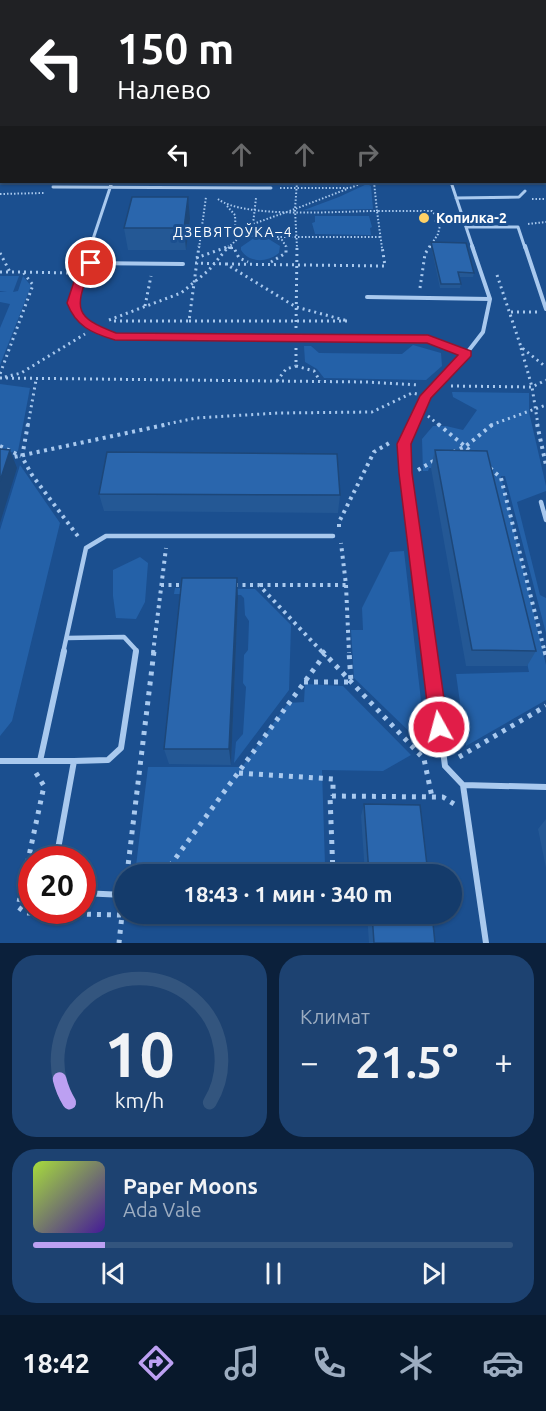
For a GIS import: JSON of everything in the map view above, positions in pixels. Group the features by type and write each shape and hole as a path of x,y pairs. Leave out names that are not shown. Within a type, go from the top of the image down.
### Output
{"lane":[{"path":"112,183 72,303 78,317 94,329 115,336 428,339 466,354"},
{"path":"451,183 490,299 488,320 483,332 466,354 426,396 404,444 445,766 463,785 486,943"},
{"path":"53,187 271,188"},
{"path":"456,198 519,197 525,191"},
{"path":"466,227 518,227 546,311"},
{"path":"86,263 183,264"},
{"path":"367,297 490,299"},
{"path":"541,502 546,520"},
{"path":"40,761 86,548 106,536 333,536"},
{"path":"0,761 108,760 121,748 136,650 124,637 67,638"},
{"path":"59,846 74,761"},
{"path":"463,785 546,787"},
{"path":"96,894 114,895"}],"path":[{"path":"67,0 83,0"},
{"path":"312,0 347,0"},
{"path":"296,307 297,183"},
{"path":"194,282 215,263 236,238 253,224 362,183"},
{"path":"183,264 385,266 374,183"},
{"path":"189,321 208,188"},
{"path":"280,188 350,188"},
{"path":"0,194 50,192"},
{"path":"227,206 234,215 236,238"},
{"path":"295,209 432,211 441,221"},
{"path":"253,224 255,211"},
{"path":"434,221 464,221"},
{"path":"419,298 425,254 438,234 441,221"},
{"path":"236,238 261,234 277,237 382,237"},
{"path":"183,264 227,247 234,248 234,254 239,258 258,264 277,260 286,253 285,244 277,237"},
{"path":"0,253 10,272"},
{"path":"145,307 154,264"},
{"path":"106,321 348,321 296,307 226,264"},
{"path":"494,267 532,387 534,408 546,462"},
{"path":"0,272 57,272"},
{"path":"23,272 33,285 0,376 36,380 366,382 436,386 532,387 546,380"},
{"path":"510,312 546,311"},
{"path":"521,347 546,367"},
{"path":"277,381 286,369 296,366"},
{"path":"22,457 36,380"},
{"path":"0,460 196,418 278,413 372,412 412,393"},
{"path":"418,471 466,446 493,424 546,405"},
{"path":"420,408 480,459"},
{"path":"351,682 346,585 339,522 374,452 410,431"},
{"path":"0,446 22,457 32,475 86,548"},
{"path":"487,465 501,478 546,655"},
{"path":"128,864 167,537"},
{"path":"161,585 194,585"},
{"path":"226,585 346,585"},
{"path":"259,585 424,759 432,797"},
{"path":"171,864 325,654"},
{"path":"304,681 351,682"},
{"path":"459,757 546,706"},
{"path":"238,773 333,779 333,796 330,796 333,864"},
{"path":"333,796 443,797 467,813"}],"shaded area":[{"path":"367,184 371,186 373,209 304,210 339,197"},
{"path":"315,216 369,216 372,227 370,228 371,235 315,234 312,223 315,222"},
{"path":"254,238 267,238 280,246 279,253 264,260 253,259 244,254 241,247"},
{"path":"0,276 19,276 13,292 18,291 23,276 31,286 0,365 0,328 10,304 0,302 0,292 7,291 0,291"},
{"path":"413,345 441,353 442,366 426,380 324,378 317,369 305,362 304,346 311,346 319,353 402,354"},
{"path":"0,384 30,388 18,451 0,454"},
{"path":"452,392 529,393 529,412 546,486 546,491 517,502 540,595 546,598 546,633 505,476 501,476 546,665 546,700 466,746 456,674 529,672 485,468 429,468 428,471 423,471 422,439 433,426 463,430 477,410 453,397"},
{"path":"20,465 60,523 12,721 0,736 0,530"},
{"path":"404,551 425,736 420,742 354,678 351,630 363,630 362,608 390,552"},
{"path":"140,557 148,563 145,602 136,619 116,618 113,570"},
{"path":"175,588 255,589 291,625 289,690 234,763 236,742 243,734 246,687 243,683 244,655 248,650 249,621 245,615 244,598 241,595 174,594"},
{"path":"305,684 343,686 411,755 383,771 322,770 325,864 268,862 267,864 136,864 148,767 242,767 288,703 304,702"}],"building":[{"path":"132,197 188,197 184,228 124,228"},
{"path":"431,242 466,243 474,273 458,272 461,284 441,284"},
{"path":"0,449 10,450 0,481"},
{"path":"435,450 487,451 536,651 472,650"},
{"path":"107,452 337,454 340,495 99,494"},
{"path":"182,578 237,578 229,749 164,749"},
{"path":"364,804 420,805 427,864 368,864"},
{"path":"373,924 433,924 435,943 374,943"}],"place":[{"name":"Копилка-2","path":"424,218"}],"district":[{"name":"ДЗЕВЯТОЎКА–4","path":"233,232"}],"route":[{"path":"91,263 86,263 72,303 78,317 94,329 115,336 428,339 466,354 426,396 404,444 439,727"}]}
